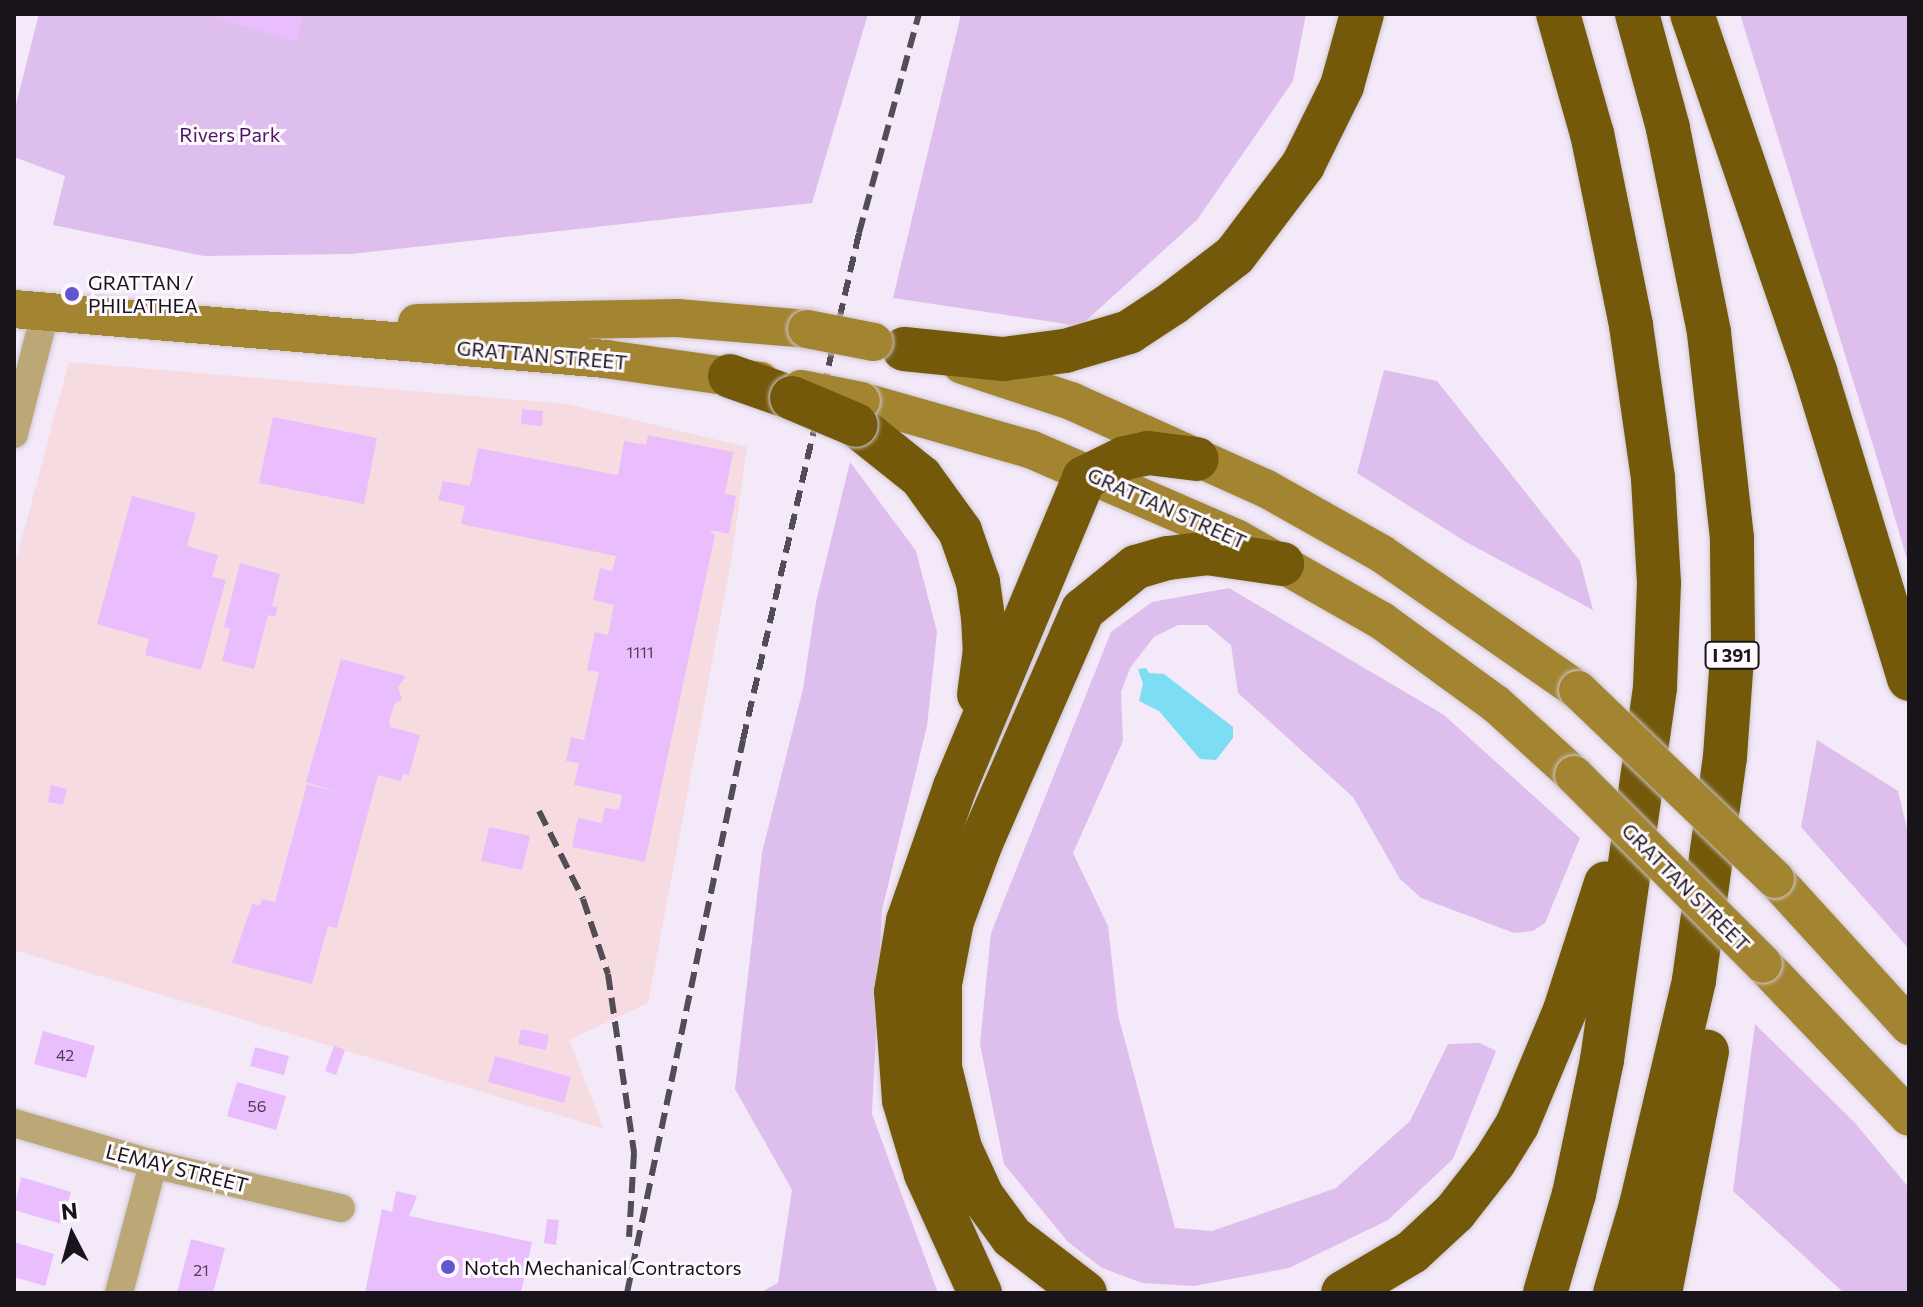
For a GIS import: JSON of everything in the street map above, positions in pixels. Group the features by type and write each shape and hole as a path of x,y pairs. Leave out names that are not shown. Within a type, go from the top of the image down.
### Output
{"highway":[{"path":"889,346 1003,359 1065,351 1129,332 1173,303 1235,255 1303,165 1342,86 1362,14"},
{"path":"1545,1293 1574,1194 1602,1060 1655,687 1659,583 1647,429 1615,235 1558,14"},
{"name":"I 391","path":"1615,1293 1641,1205 1694,980 1725,757 1733,587 1722,431 1690,230 1637,14"},
{"path":"1692,14 1815,371 1909,679"},
{"path":"730,376 858,413 941,503 960,531 978,582 985,650 955,787"},
{"path":"980,1293 913,1137 896,1040 896,992 908,921 955,787 1067,511 1090,473 1148,453 1197,459"},
{"path":"1085,1293 1012,1237 982,1196 960,1148 940,1068 940,984 952,921 981,843 1083,610 1136,567 1168,558 1207,553 1282,564"},
{"path":"1343,1293 1392,1267 1433,1233 1475,1189 1517,1125 1591,931 1624,824 1655,687"},
{"path":"1660,1293 1706,1058 1725,757"}],"main road":[{"name":"GRATTAN STREET","path":"30,311 606,359 730,376"},
{"name":"GRATTAN STREET","path":"223,328 677,318 807,329 889,346 1071,401 1265,488 1382,554 1578,690 1775,879 1909,1026"},
{"name":"GRATTAN STREET","path":"858,413 952,423 1090,473 1282,564 1395,630 1496,704 1574,775 1763,964 1909,1117"}],"street":[{"path":"14,434 30,311"},
{"name":"LEMAY STREET","path":"14,1123 153,1164 341,1208"},
{"path":"119,1293 153,1164"}],"shaded area":[{"path":"69,362 568,404 747,447 731,562 648,1003 569,1040 604,1129 14,950 14,568"}],"green space":[{"name":"Rivers Park","path":"39,14 868,14 812,203 351,254 204,256 53,225 65,176 14,157 14,112"},
{"path":"961,14 1306,14 1293,81 1197,220 1080,326 893,298"},
{"path":"1740,14 1909,14 1909,566 1884,481"},
{"path":"1384,370 1437,381 1580,561 1593,610 1466,542 1357,473"},
{"path":"850,462 916,551 937,632 927,726 882,910 872,1114 938,1293 759,1293 778,1283 792,1190 735,1089 762,853 803,689 816,602"},
{"path":"1229,588 1444,715 1580,838 1545,923 1533,931 1514,933 1421,898 1400,879 1353,797 1238,693 1231,645 1207,625 1178,625 1154,637 1130,668 1121,692 1123,741 1073,853 1108,926 1118,1015 1175,1228 1212,1231 1336,1188 1410,1121 1448,1044 1480,1043 1496,1051 1453,1159 1388,1220 1289,1268 1194,1286 1142,1283 1102,1268 1068,1242 1004,1164 980,1044 991,933 1111,632 1152,602"},
{"path":"1817,740 1898,791 1909,837 1909,949 1801,827"},
{"path":"1755,1024 1855,1123 1909,1188 1909,1293 1844,1293 1733,1191"}],"water":[{"path":"1146,668 1149,673 1164,674 1233,727 1233,738 1216,760 1200,759 1159,711 1139,701 1143,684 1138,669"}],"building":[{"path":"205,14 304,14 296,42"},
{"path":"522,409 543,411 542,426 521,424"},
{"path":"273,417 377,438 364,504 259,483"},
{"path":"648,435 733,452 725,494 736,496 729,534 709,530 715,535 645,862 572,847 578,818 602,823 605,808 619,810 622,795 574,785 579,763 566,761 571,737 584,740 599,672 587,670 595,632 608,635 614,605 593,600 600,568 612,571 616,556 461,524 465,506 438,500 443,481 470,486 478,448 618,475 624,441 646,445"},
{"path":"132,496 196,513 187,546 218,555 212,577 226,580 201,670 145,655 149,639 97,624"},
{"path":"240,563 280,574 272,606 278,607 275,617 268,615 254,669 222,661 230,629 224,627"},
{"path":"341,659 406,676 398,687 402,700 395,703 389,721 391,727 420,735 409,775 403,774 401,781 378,775 337,928 328,926 312,984 232,963 252,904 260,905 262,899 275,902 307,784 342,793 306,782"},
{"path":"51,785 67,789 63,805 48,802"},
{"path":"489,827 530,836 522,870 481,861"},
{"path":"521,1029 549,1035 546,1050 518,1044"},
{"path":"43,1031 95,1046 86,1078 34,1064"},
{"path":"334,1046 345,1050 336,1075 325,1071"},
{"path":"255,1047 289,1056 284,1075 250,1066"},
{"path":"495,1056 571,1077 564,1103 488,1082"},
{"path":"237,1082 286,1096 276,1130 227,1116"},
{"path":"21,1177 71,1192 62,1224 14,1210"},
{"name":"Notch Mechanical Contractors","path":"396,1191 417,1196 409,1216 532,1242 521,1293 365,1293 382,1209 392,1212"},
{"path":"547,1219 559,1220 556,1245 544,1243"},
{"path":"191,1239 225,1248 213,1293 177,1293"},
{"path":"14,1242 54,1254 45,1286 14,1277"}],"railway":[{"path":"627,1293 743,740 859,233 919,14"},
{"path":"539,811 583,899 608,974 634,1153 629,1237"}],"place":[{"name":"GRATTAN / PHILATHEA","path":"72,294"},
{"name":"Notch Mechanical Contractors","path":"448,1267"}]}
